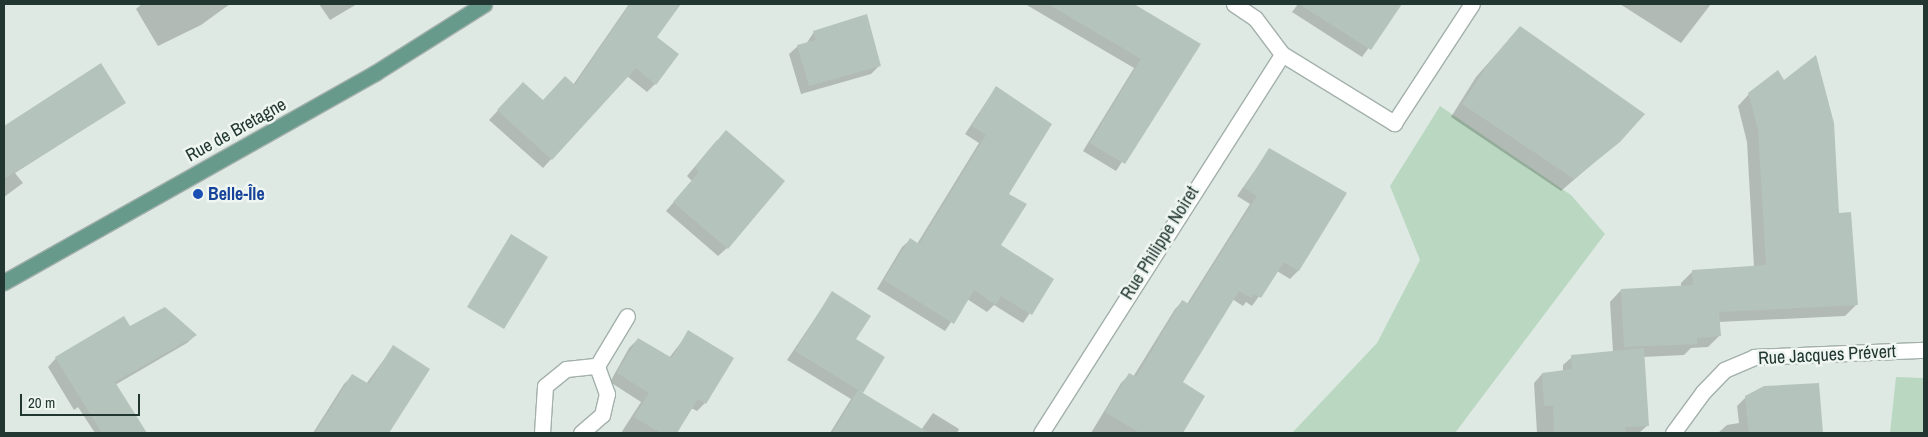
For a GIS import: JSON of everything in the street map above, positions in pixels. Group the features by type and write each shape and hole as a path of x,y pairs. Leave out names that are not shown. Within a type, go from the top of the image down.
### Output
{"main road":[{"name":"Rue de Bretagne","path":"4,282 375,73 484,4"}],"street":[{"path":"1234,4 1255,18 1282,54 1394,123 1472,4"},
{"name":"Rue Philippe Noiret","path":"1041,433 1282,54"},
{"path":"597,366 627,316"},
{"name":"Rue Jacques Prévert","path":"1673,433 1703,392 1724,370 1754,357 1924,350"},
{"path":"542,433 546,386 566,369 597,366"},
{"path":"581,433 602,415 607,394 597,366"}],"green space":[{"path":"1440,106 1571,195 1605,234 1455,433 1292,433 1377,343 1420,260 1390,186"},
{"path":"1896,377 1924,378 1924,433 1890,433"}],"building":[{"path":"630,4 681,4 657,37 679,54 656,85 636,68 552,160 497,110 523,82 543,100 565,76 575,85"},
{"path":"1048,4 1134,4 1201,44 1125,164 1090,143 1141,59"},
{"path":"1299,4 1402,4 1371,50"},
{"path":"867,14 881,66 809,86 797,45 816,40 813,31"},
{"path":"1520,26 1645,114 1620,142 1574,179 1462,104 1488,64"},
{"path":"1816,55 1834,123 1839,213 1851,212 1858,305 1719,312 1721,336 1697,338 1697,344 1624,347 1621,289 1693,285 1692,270 1766,265 1758,129 1748,93 1778,70 1784,80"},
{"path":"101,63 126,103 4,179 4,126"},
{"path":"996,86 1052,124 1009,194 1027,204 1001,245 1054,279 1032,315 1001,296 996,305 974,290 954,324 884,280 910,238 919,244 986,135 972,126"},
{"path":"726,130 785,181 728,249 673,202 699,172 695,167"},
{"path":"1269,148 1347,193 1299,271 1284,262 1261,298 1254,294 1252,298 1239,291 1183,382 1205,396 1183,433 1140,433 1105,412 1129,373 1136,377 1182,300 1189,304 1257,196 1244,188"},
{"path":"511,234 548,257 504,329 467,307"},
{"path":"832,291 871,316 856,339 885,357 863,393 795,351"},
{"path":"165,307 197,335 115,382 147,433 102,433 55,357 124,316 130,326"},
{"path":"688,330 734,358 706,404 698,399 677,433 661,433 634,417 649,393 617,373 638,338 672,358"},
{"path":"393,345 430,369 389,433 315,433 352,374 369,384"},
{"path":"1644,348 1649,426 1625,427 1626,433 1554,433 1553,406 1544,406 1542,373 1572,369 1571,355"},
{"path":"1819,383 1823,433 1749,433 1745,396 1764,386"},
{"path":"858,390 929,433 832,433"}],"place":[{"name":"Belle-Île","path":"198,194"}]}
